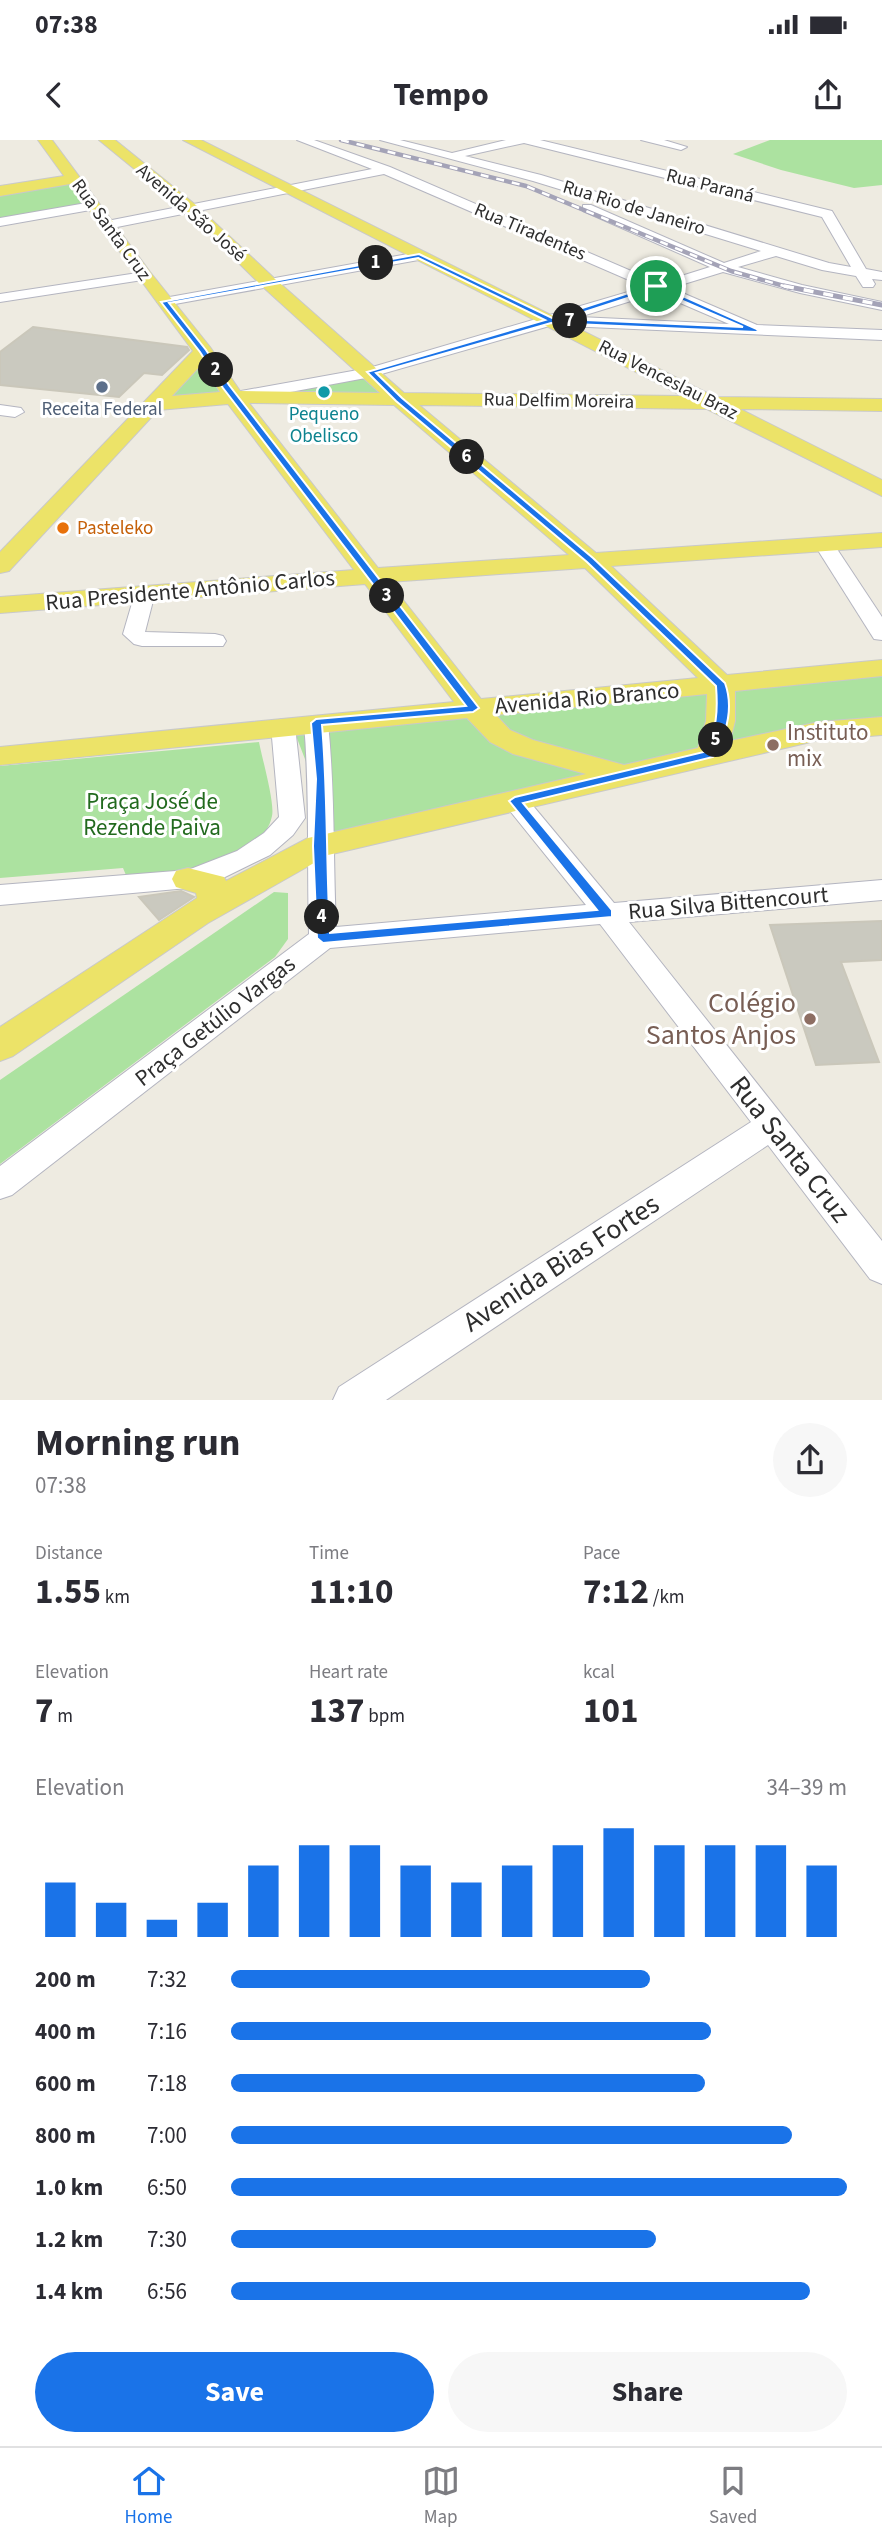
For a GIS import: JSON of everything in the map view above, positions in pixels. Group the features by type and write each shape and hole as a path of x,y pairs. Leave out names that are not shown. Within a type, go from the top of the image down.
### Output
{"main road":[{"name":"Rua Santa Cruz","path":"45,140 236,397"},
{"name":"Avenida São José","path":"106,140 192,209 268,283 399,399 590,560 721,685"},
{"name":"Rua Venceslau Braz","path":"190,140 882,489"},
{"path":"0,191 74,179"},
{"path":"0,566 203,351"},
{"path":"236,397 473,708 500,736 523,747 621,774"},
{"name":"Rua Delfim Moreira","path":"153,405 236,397 882,405"},
{"name":"Rua Presidente Antônio Carlos","path":"0,605 882,540"},
{"name":"Avenida Rio Branco","path":"0,756 882,668"},
{"path":"709,755 719,735 723,711 721,685"},
{"path":"0,1046 214,902 263,873 319,846 621,774 818,731 882,726"},
{"path":"188,879 212,885 214,902"}],"street":[{"name":"Rua Tiradentes","path":"303,140 386,170 756,330"},
{"name":"Rua Rio de Janeiro","path":"386,140 537,178 773,251 882,276"},
{"path":"442,156 479,140"},
{"path":"107,225 523,140"},
{"name":"Rua Paraná","path":"523,140 827,214 864,274 881,309"},
{"path":"647,140 681,146"},
{"path":"442,156 560,196 724,268 881,309"},
{"path":"0,222 92,206"},
{"path":"236,397 371,372 724,268 773,251"},
{"path":"164,302 419,256"},
{"path":"0,298 18,293 144,276"},
{"path":"0,283 18,293"},
{"path":"551,320 882,335"},
{"path":"824,544 882,634"},
{"path":"145,593 134,634 142,639 215,640"},
{"path":"316,723 321,779 319,846 323,938"},
{"path":"0,895 188,879 208,875 255,851 287,827 293,809 283,726"},
{"name":"Rua Santa Cruz","path":"515,801 607,913 882,1268"},
{"name":"Rua Silva Bittencourt","path":"323,938 882,890"},
{"name":"Praça Getúlio Vargas","path":"0,1185 323,938"},
{"name":"Avenida Bias Fortes","path":"352,1399 771,1126"}],"green space":[{"path":"770,140 882,140 882,185 854,188 781,170 733,154"},
{"path":"69,184 86,203 80,207 0,220 0,194"},
{"path":"202,359 223,393 187,395 165,400"},
{"path":"362,375 391,398 247,396"},
{"path":"882,676 882,722 732,747 723,711 723,691"},
{"path":"710,692 708,751 314,842 308,767 295,733"},
{"name":"Praça José de Rezende Paiva","path":"259,742 270,791 272,816 265,833 251,846 233,856 189,870 128,880 123,868 0,878 0,766"},
{"path":"274,892 288,893 288,939 275,957 0,1164 0,1080"}],"building":[{"path":"33,327 187,347 189,350 162,375 144,373 119,397 0,385 0,352"},
{"path":"181,891 194,897 159,920 139,897"},
{"path":"882,921 882,960 841,962 879,1062 816,1065 770,925"}],"railway":[{"path":"341,140 526,186 731,271 791,288"},
{"path":"784,286 882,305"}],"place":[{"name":"Receita Federal","path":"102,387"},
{"name":"Pequeno Obelisco","path":"324,392"},
{"name":"Pasteleko","path":"63,528"},
{"name":"Instituto mix","path":"773,745"},
{"name":"Colégio Santos Anjos","path":"810,1019"}],"route":[{"path":"656,286 551,320 419,256 164,302 473,708 316,723 320,742 319,846 323,938 607,913 515,801 709,755 719,735 723,711 721,685 590,560 399,399 371,372 551,320 756,330 656,286"}]}
